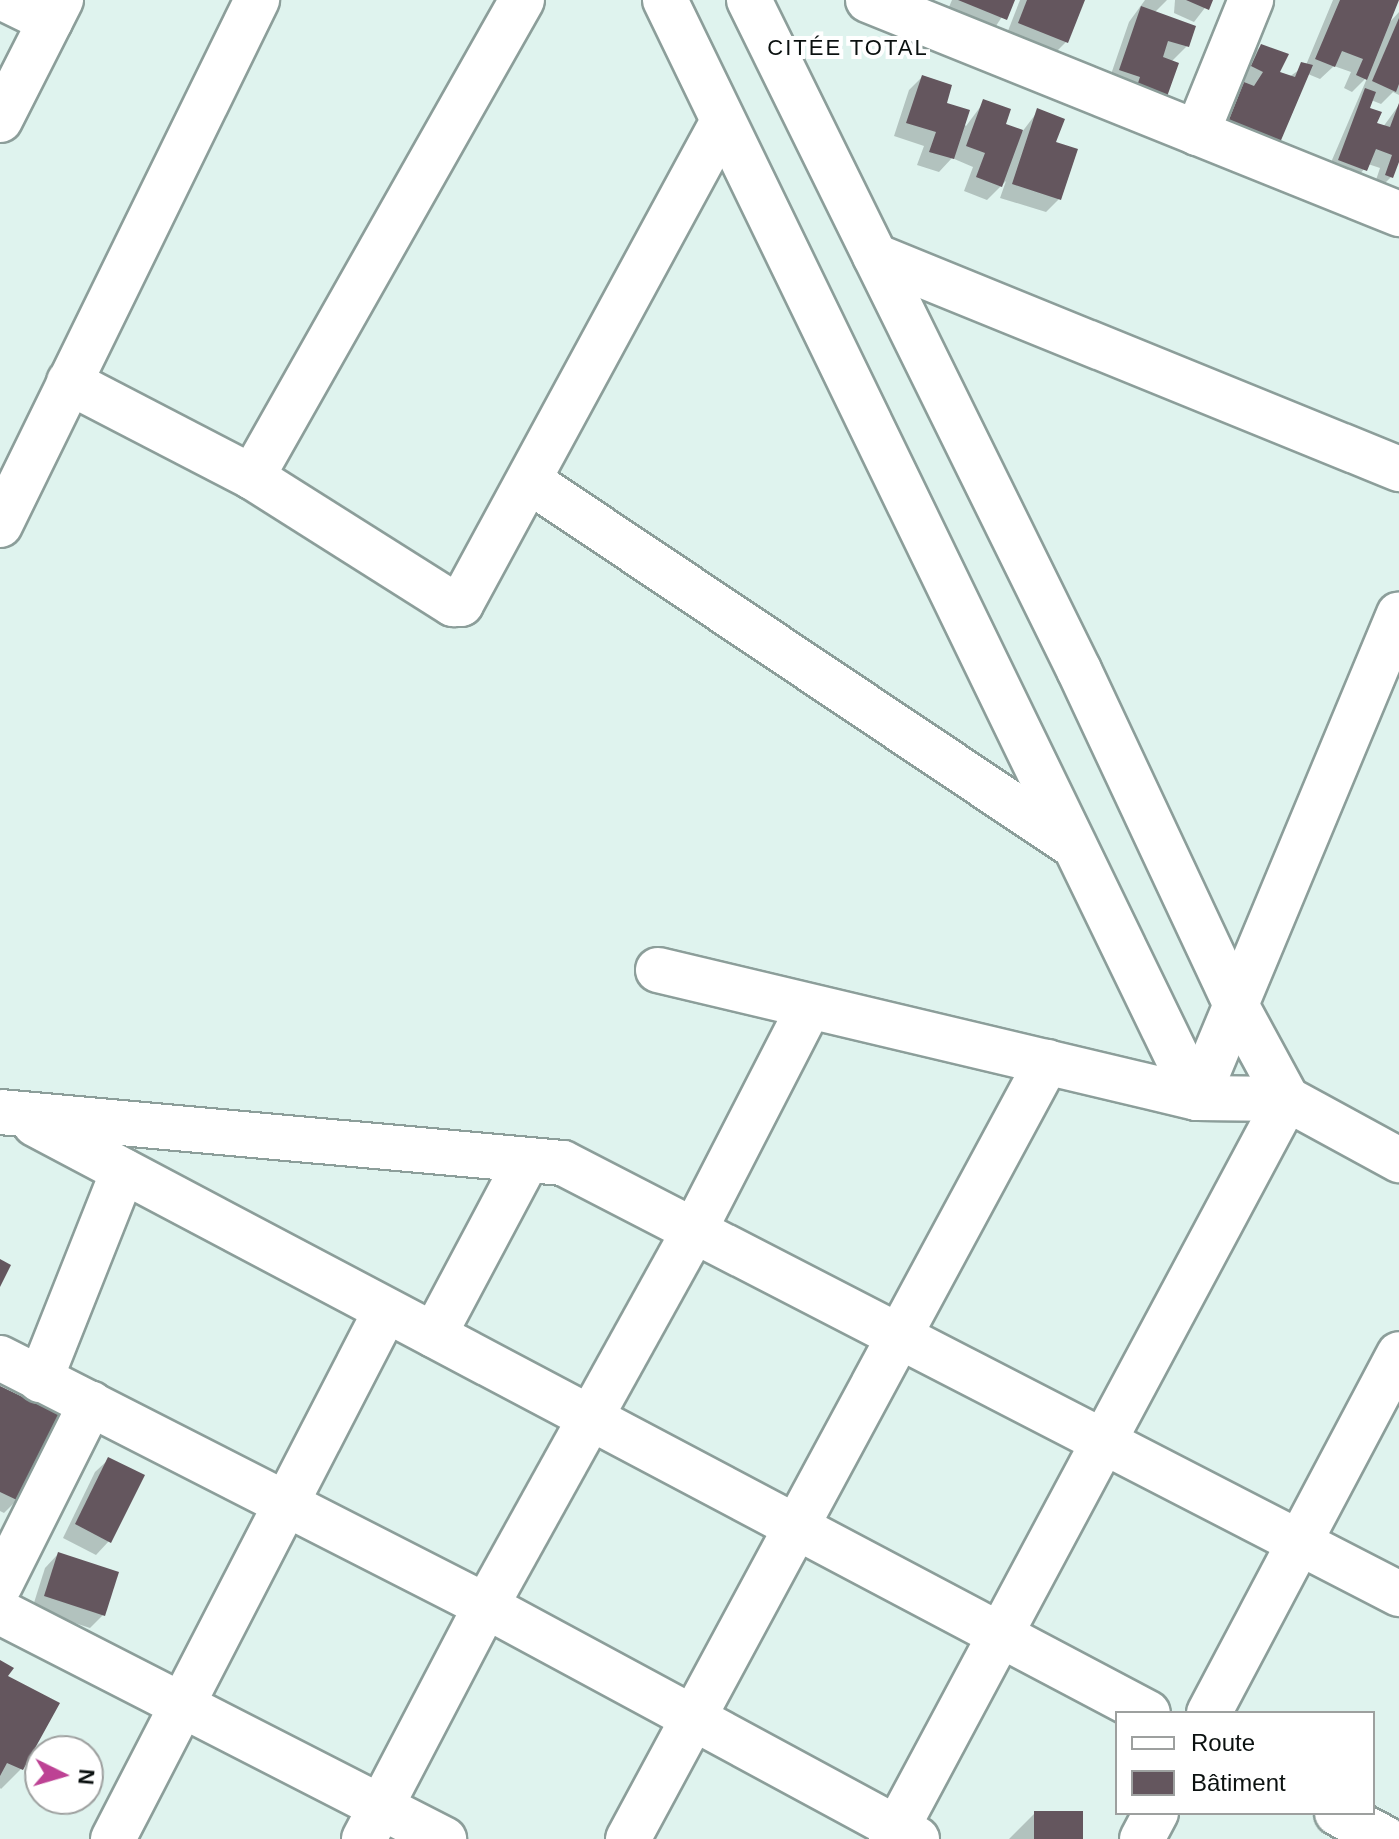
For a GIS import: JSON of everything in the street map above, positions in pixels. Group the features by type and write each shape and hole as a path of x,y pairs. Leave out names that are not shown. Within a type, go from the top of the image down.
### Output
{"street":[{"path":"0,120 56,10 7,0"},
{"path":"0,525 257,0"},
{"path":"252,477 522,0"},
{"path":"665,0 1197,1098"},
{"path":"749,0 1079,670 1236,1005 1287,1099"},
{"path":"868,0 1399,214"},
{"path":"1197,133 1251,0"},
{"path":"69,382 252,477 453,604 467,599 723,121"},
{"path":"875,256 1399,469"},
{"path":"531,482 1076,848"},
{"path":"1197,1098 1399,614"},
{"path":"658,970 808,1009 1197,1098 1287,1099 1399,1160"},
{"path":"373,1822 486,1606 593,1420 808,1009"},
{"path":"628,1839 1047,1062"},
{"path":"0,1358 91,1403 287,1509 486,1606 901,1835 1000,1635 1287,1099"},
{"path":"9,1114 563,1163 1399,1594"},
{"path":"9,1114 123,1171 1144,1711"},
{"path":"434,1335 527,1160"},
{"path":"40,1380 123,1171"},
{"path":"113,1839 287,1509 385,1312"},
{"path":"1210,1711 1399,1354"},
{"path":"0,1585 91,1403"},
{"path":"0,1612 181,1708 373,1822 444,1839"},
{"path":"1142,1839 1155,1815"},
{"path":"1341,1815 1388,1839 1399,1823"}],"building":[{"path":"958,0 1015,0 1007,20"},
{"path":"1027,0 1085,0 1068,43 1018,23"},
{"path":"1186,0 1213,0 1209,10"},
{"path":"1340,0 1399,0 1367,80 1356,75 1363,59 1342,51 1335,67 1315,59"},
{"path":"1141,6 1196,26 1189,47 1168,41 1163,57 1179,63 1164,105 1134,95 1140,77 1119,70"},
{"path":"1399,18 1399,84 1396,92 1372,81"},
{"path":"1261,44 1289,54 1280,72 1295,77 1301,62 1313,65 1279,145 1227,125 1244,82 1254,86 1263,72 1251,66"},
{"path":"922,75 952,85 947,103 970,110 954,159 929,152 936,132 906,123"},
{"path":"1365,88 1376,92 1370,108 1382,112 1377,123 1390,127 1399,103 1399,162 1393,178 1385,175 1392,155 1376,149 1367,171 1338,160"},
{"path":"983,99 1011,109 1006,124 1023,130 1002,187 976,177 985,153 966,146"},
{"path":"1037,108 1065,119 1056,142 1078,149 1061,200 1012,184"},
{"path":"0,1259 11,1265 0,1287"},
{"path":"0,1386 60,1415 19,1501 0,1492"},
{"path":"108,1457 145,1475 111,1543 75,1524"},
{"path":"58,1552 119,1572 105,1616 44,1596"},
{"path":"0,1660 14,1668 8,1676 60,1703 42,1735 24,1735 23,1770 7,1763 0,1776"},
{"path":"1034,1811 1083,1811 1083,1839 1034,1839"}],"district":[{"name":"CITÉE TOTAL","path":"848,48"}]}
